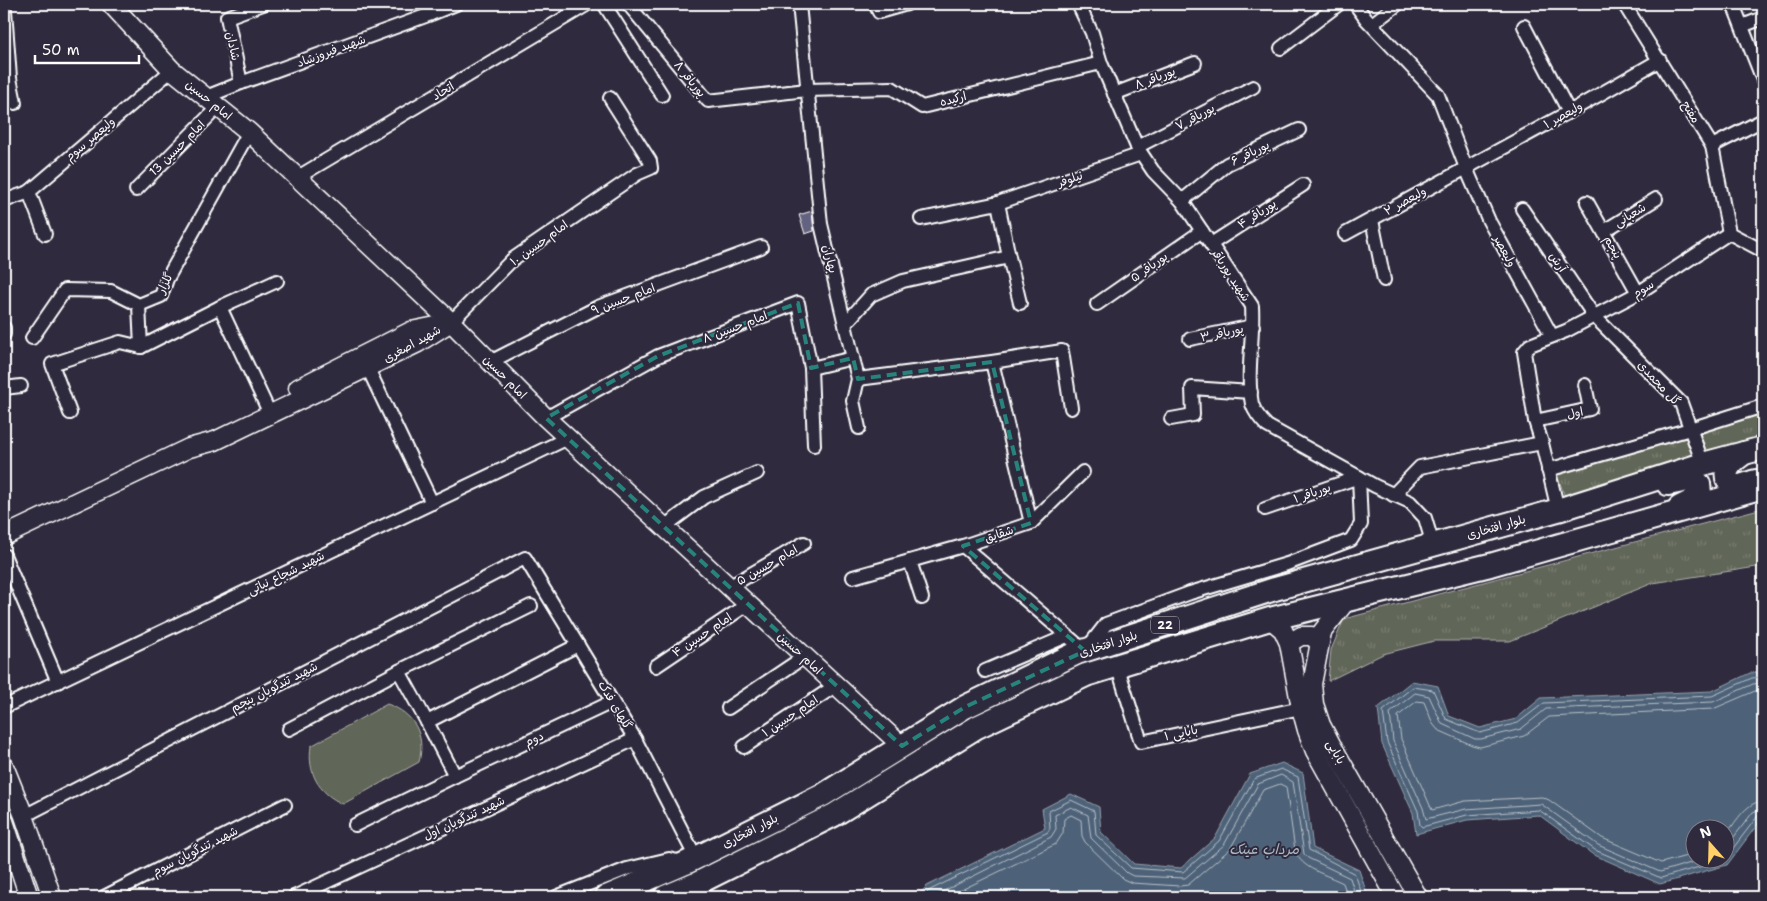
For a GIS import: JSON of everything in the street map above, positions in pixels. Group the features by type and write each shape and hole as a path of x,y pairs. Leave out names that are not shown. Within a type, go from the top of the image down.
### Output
{"highway":[{"name":"بلوار افتخاری","path":"606,897 691,860 823,794 965,707 1086,651 1275,589 1558,510 1703,464 1754,450"},
{"path":"1754,450 1734,461 1728,467 1726,478 1730,484 1740,486 1763,478"},
{"path":"1628,488 1660,486 1693,479 1699,484 1700,493 1696,499 1663,514"},
{"name":"بلوار افتخاری","path":"665,897 696,884 834,815 977,727 1086,675 1270,619 1490,565 1663,514 1763,487"}],"street":[{"name":"امام حسین","path":"111,4 172,70 249,132 298,177 451,322 546,418 902,746"},
{"name":"شادان","path":"241,83 227,17 263,4"},
{"name":"شهید فیروزشاد","path":"212,102 241,83 429,9 456,4"},
{"name":"اتحاد","path":"298,177 588,4"},
{"path":"604,4 662,94"},
{"name":"پورباقر ۸","path":"628,4 708,101 807,90"},
{"name":"بهاران","path":"799,4 821,224 858,378"},
{"path":"877,8 907,4"},
{"name":"شهید پورباقر","path":"1078,4 1092,33 1101,63 1139,151 1153,171 1182,201 1252,306 1253,326 1250,359 1252,404 1258,417 1267,426 1359,477 1410,502 1425,518 1433,545"},
{"path":"1282,48 1338,4"},
{"name":"ولیعصر","path":"1355,4 1438,95 1489,221 1552,336"},
{"path":"1372,24 1398,4"},
{"name":"مفتح","path":"1624,4 1712,146 1729,233"},
{"path":"1732,4 1763,80"},
{"path":"5,10 7,79 15,103"},
{"path":"1742,26 1763,18"},
{"path":"1524,26 1569,112"},
{"name":"ولیعصر ۱","path":"1466,168 1660,60"},
{"name":"ارکیده","path":"807,90 892,88 922,107 1101,63"},
{"name":"پورباقر ۸","path":"1114,94 1195,63"},
{"name":"ولیعصر سوم","path":"4,201 29,192 172,70"},
{"name":"پورباقر ۷","path":"1139,151 1253,87"},
{"name":"امام حسین ۱۰","path":"451,322 514,260 637,174 651,168 650,161 610,98"},
{"name":"امام حسین 13","path":"136,190 212,102"},
{"path":"1712,146 1763,120"},
{"name":"پورباقر ۶","path":"1182,201 1227,164 1299,130"},
{"name":"گلزار","path":"139,305 161,296 167,279 249,132"},
{"name":"نیلوفر","path":"921,219 998,203 1139,151"},
{"name":"ولیعصر ۲","path":"1345,234 1466,168"},
{"name":"پورباقر ۴","path":"1211,244 1304,184"},
{"path":"29,192 45,234"},
{"name":"شعبانی","path":"1604,231 1656,199"},
{"name":"پنجم","path":"1587,202 1638,293"},
{"path":"998,203 1020,303"},
{"name":"آرش","path":"1522,209 1594,316"},
{"path":"1372,220 1384,280"},
{"name":"پورباقر ۵","path":"1097,304 1202,231"},
{"path":"1729,233 1763,250"},
{"name":"سوم","path":"1552,336 1566,331 1638,293 1729,233"},
{"name":"امام حسین ۹","path":"490,362 598,307 761,247"},
{"path":"845,324 871,295 903,281 1009,257"},
{"path":"70,413 52,364 120,342 141,347 277,281"},
{"path":"32,338 65,290 111,291 139,305 141,347"},
{"name":"امام حسین ۸","path":"546,418 658,356 798,303 811,368 814,445"},
{"path":"220,307 268,409"},
{"name":"گل محمدی","path":"1594,316 1681,403 1703,464"},
{"name":"شهید اصغری","path":"4,536 189,448 212,430 268,409 365,362 411,331 451,322"},
{"name":"پورباقر ۳","path":"1190,339 1253,326"},
{"path":"4,328 4,334"},
{"path":"1552,336 1530,345 1524,352 1535,421 1558,510"},
{"path":"859,428 854,401 858,378 992,362 1062,351 1071,408"},
{"path":"811,368 853,358"},
{"path":"365,362 432,503"},
{"path":"992,362 1031,523"},
{"name":"اول","path":"1535,421 1590,409 1585,385"},
{"path":"4,388 22,386"},
{"path":"1171,419 1193,415 1192,388 1252,392"},
{"path":"1548,470 1763,406"},
{"name":"شهید شجاع نباتی","path":"4,707 568,438"},
{"path":"1393,495 1420,467 1542,443"},
{"path":"1031,523 1083,472"},
{"path":"664,527 704,497 757,474"},
{"path":"1086,651 1106,624 1190,593 1287,564 1351,540 1361,524 1359,477"},
{"name":"پورباقر ۱","path":"1265,509 1359,477"},
{"name":"شقایق","path":"963,546 1031,523"},
{"name":"امام حسین ۵","path":"729,587 804,543"},
{"path":"854,577 963,546"},
{"name":"شقایق","path":"963,546 1086,651"},
{"path":"4,555 58,682"},
{"name":"گلهای فدک","path":"525,558 635,739 691,860"},
{"name":"شهید تندگویان پنجم","path":"24,816 525,558"},
{"path":"910,561 922,598"},
{"name":"بابایی","path":"1347,600 1322,632 1312,684 1314,704 1321,725 1418,897"},
{"name":"امام حسین ۴","path":"656,666 748,604"},
{"path":"289,729 399,671 531,606"},
{"name":"بابایی","path":"1270,619 1283,630 1289,644 1301,708 1315,751 1396,897"},
{"path":"985,671 1068,636"},
{"path":"1289,644 1300,636 1312,636 1319,643"},
{"path":"427,722 578,645"},
{"path":"728,708 804,657"},
{"name":"بابایی ۱","path":"1117,665 1141,742 1301,708"},
{"path":"399,671 455,776"},
{"name":"امام حسین ۱","path":"744,747 836,686"},
{"name":"دوم","path":"355,825 612,702"},
{"name":"شهید تندگویان اول","path":"294,897 635,739"},
{"path":"4,766 24,816 52,897"},
{"name":"شهید تندگویان سوم","path":"104,897 285,805"},
{"path":"5,826 29,897"},
{"path":"556,897 627,869 669,859 691,860"}],"highlighted area":[{"path":"798,303 811,368 853,358 858,379 992,362 1031,523 963,546 1085,651 965,707 902,746 546,418 658,356"}],"green space":[{"path":"1763,407 1763,443 1565,497 1556,472"},
{"path":"1763,508 1763,566 1653,583 1510,641 1434,641 1383,654 1328,681 1331,650 1344,619"},
{"path":"387,704 404,713 416,726 421,743 419,762 343,804 327,794 316,781 311,764 311,746"}],"water":[{"path":"1763,672 1763,817 1734,856 1734,818 1684,818 1684,868 1716,868 1660,884 1592,854 1539,815 1467,820 1416,834 1413,813 1382,744 1378,708 1412,681 1438,686 1449,716 1480,728 1516,719 1541,698 1712,691 1750,673"},
{"name":"مرداب عینک","path":"1282,763 1303,773 1313,848 1359,870 1368,897 916,897 927,886 1045,828 1042,809 1071,794 1099,807 1101,832 1134,864 1181,868 1215,838 1250,774"}],"building":[{"path":"812,211 814,231 805,234 799,215"}]}
